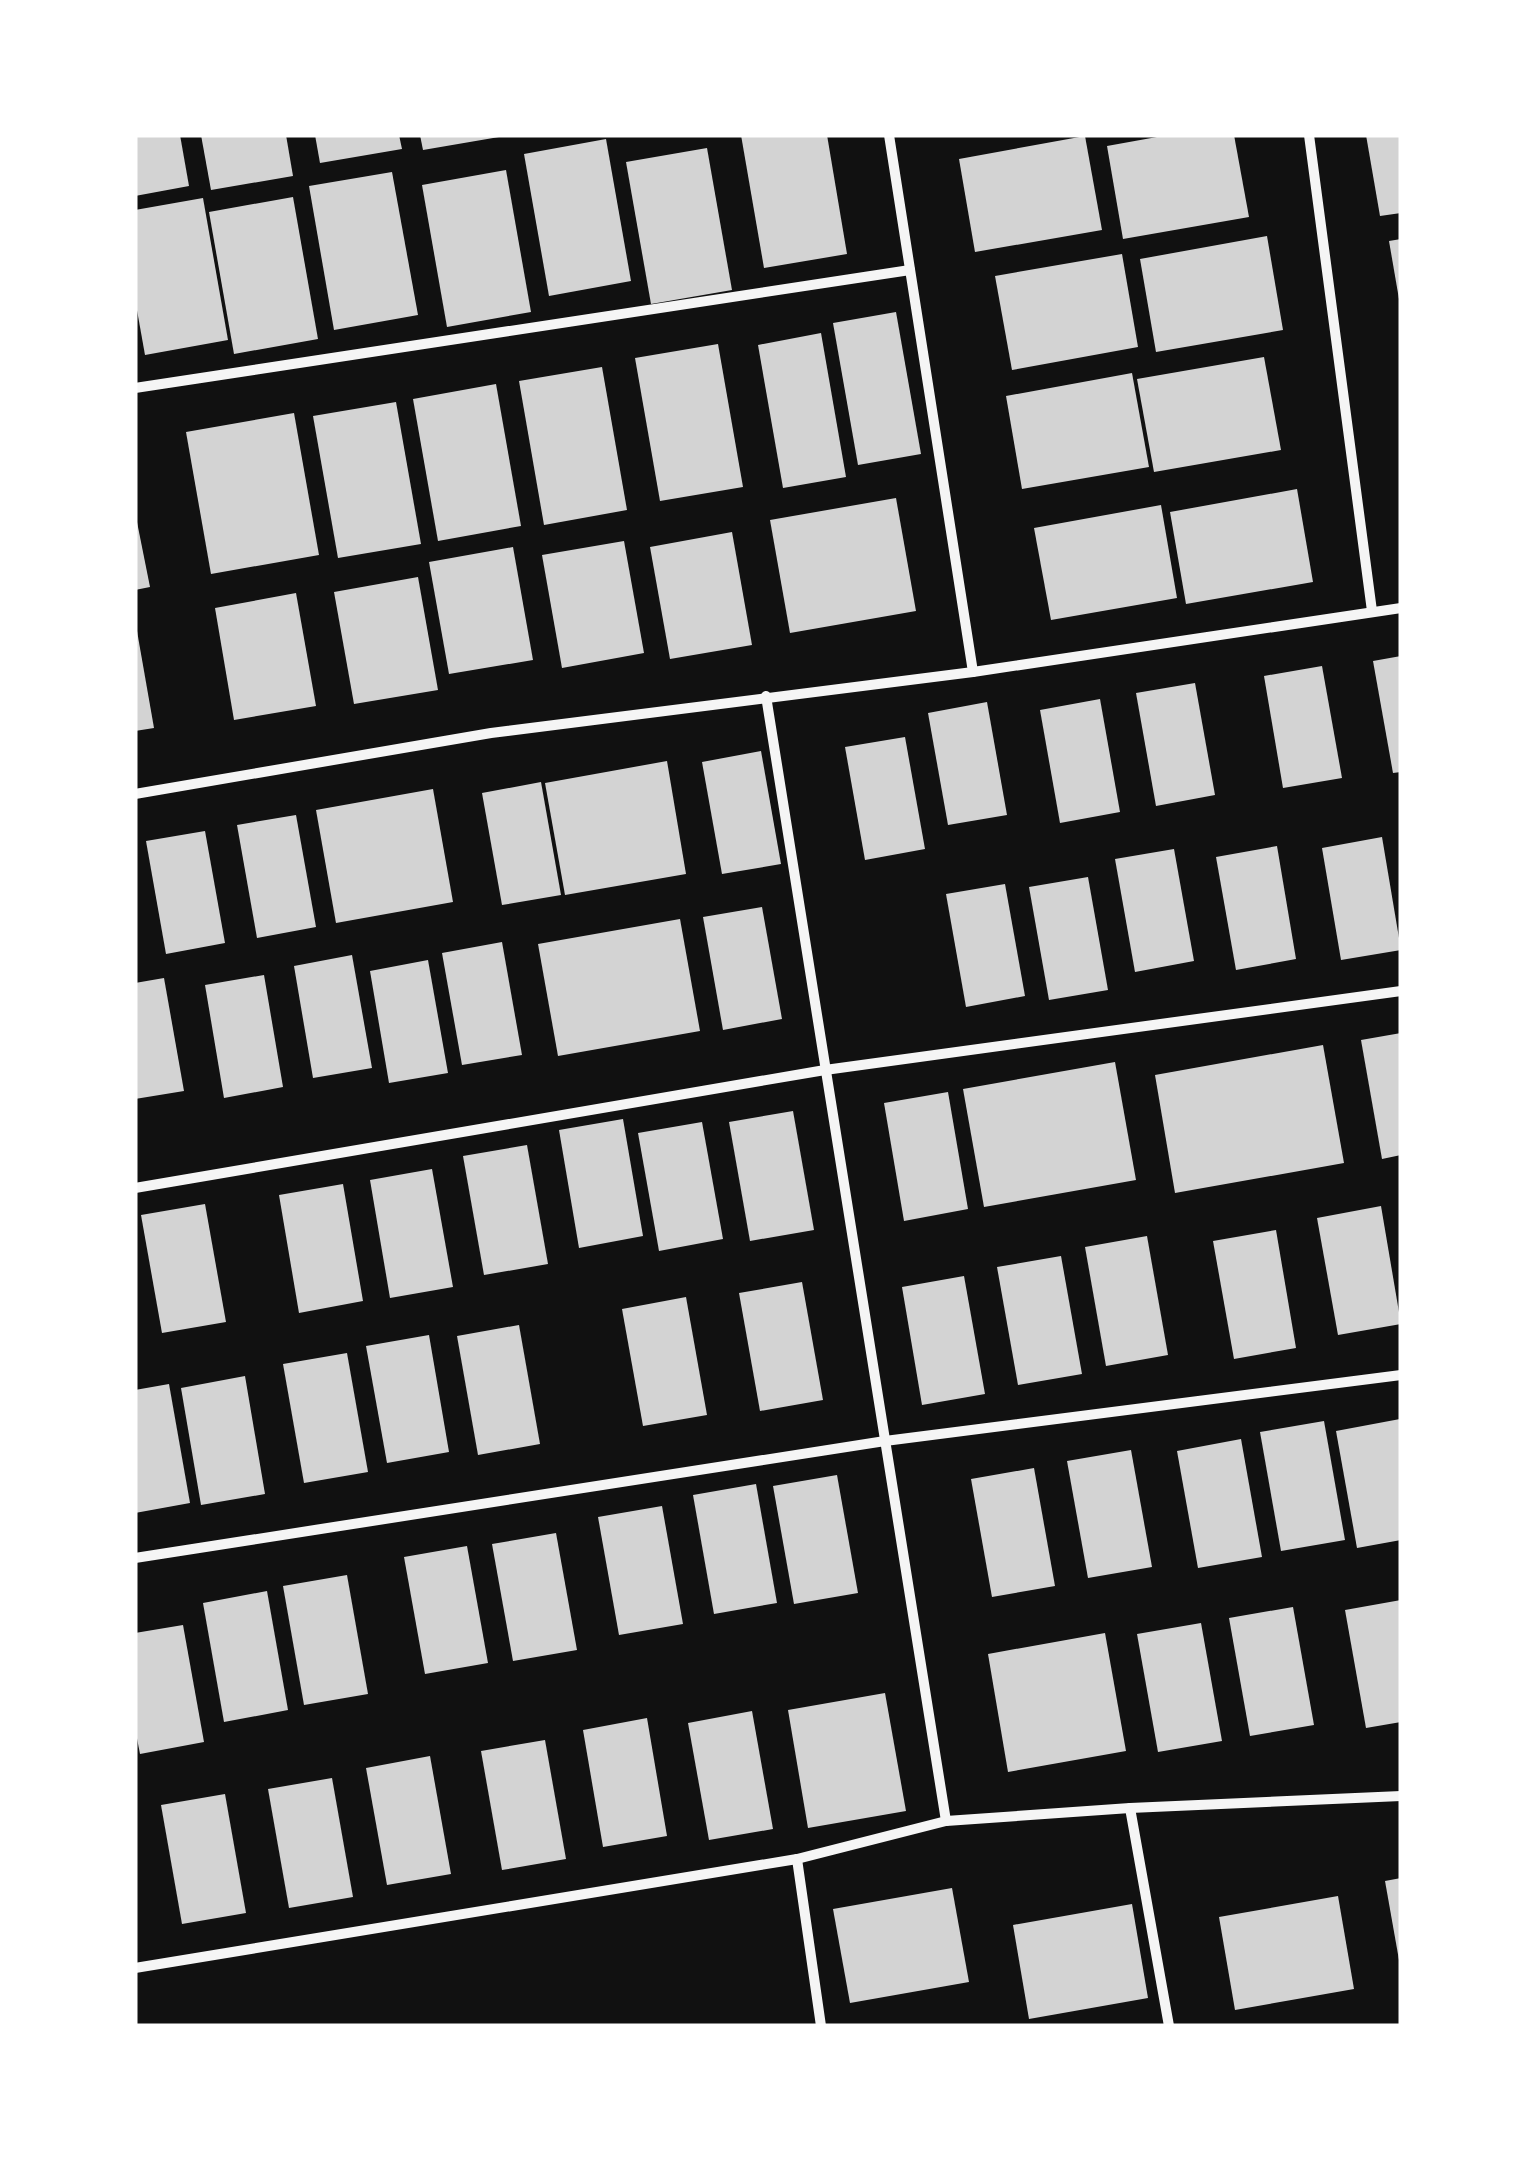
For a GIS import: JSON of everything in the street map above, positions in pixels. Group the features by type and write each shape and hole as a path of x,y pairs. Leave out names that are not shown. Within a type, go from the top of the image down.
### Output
{"street":[{"path":"889,135 973,672"},
{"path":"1309,135 1372,611"},
{"path":"135,388 910,270"},
{"path":"135,794 491,733 973,672 1401,608"},
{"path":"766,696 946,1821"},
{"path":"135,1188 825,1070 1401,991"},
{"path":"135,1558 886,1442 1401,1375"},
{"path":"135,1968 797,1859 946,1821 1401,1796"},
{"path":"1130,1808 1168,2026"},
{"path":"797,1859 820,2026"}],"building":[{"path":"135,135 180,135 189,186 135,196"},
{"path":"201,135 286,135 293,176 211,190"},
{"path":"315,135 399,135 402,149 320,163"},
{"path":"420,135 499,135 499,137 423,150"},
{"path":"741,135 827,135 847,254 764,268"},
{"path":"1168,135 1234,135 1249,217 1123,239 1107,146"},
{"path":"1366,135 1401,135 1401,213 1380,216"},
{"path":"1085,136 1102,230 975,252 959,159"},
{"path":"606,139 631,281 549,296 524,154"},
{"path":"707,148 732,290 651,304 626,162"},
{"path":"506,170 531,312 447,327 422,185"},
{"path":"392,172 418,315 334,330 309,186"},
{"path":"293,197 318,339 234,354 209,212"},
{"path":"203,198 228,340 145,355 135,299 135,210"},
{"path":"1267,236 1283,330 1156,352 1140,259"},
{"path":"1401,239 1401,299 1399,299 1389,241"},
{"path":"1122,254 1138,347 1012,370 995,276"},
{"path":"896,312 921,454 858,465 833,323"},
{"path":"821,333 846,477 783,488 758,345"},
{"path":"718,344 743,487 660,501 635,358"},
{"path":"1264,357 1281,450 1154,472 1137,379"},
{"path":"602,367 627,510 544,525 519,381"},
{"path":"1132,373 1149,467 1022,489 1006,396"},
{"path":"496,384 521,526 438,541 413,399"},
{"path":"396,402 421,544 338,558 313,416"},
{"path":"294,413 319,555 211,574 186,432"},
{"path":"1297,489 1313,582 1186,604 1170,512"},
{"path":"896,498 916,611 790,633 770,520"},
{"path":"1161,505 1177,598 1051,620 1034,528"},
{"path":"135,512 150,587 135,590"},
{"path":"732,532 752,645 670,659 650,547"},
{"path":"624,541 644,653 562,668 542,555"},
{"path":"513,547 533,660 449,674 429,562"},
{"path":"418,577 438,690 354,704 334,592"},
{"path":"296,593 316,706 234,720 215,608"},
{"path":"135,632 154,728 135,731"},
{"path":"1401,656 1401,772 1393,773 1373,661"},
{"path":"1322,666 1342,778 1283,788 1264,676"},
{"path":"1195,683 1215,795 1156,806 1136,693"},
{"path":"1100,699 1120,812 1060,823 1040,710"},
{"path":"987,702 1007,815 948,825 928,713"},
{"path":"905,737 925,849 865,860 845,747"},
{"path":"761,751 781,864 722,874 702,762"},
{"path":"667,761 686,874 565,895 545,783"},
{"path":"541,782 561,895 502,905 482,793"},
{"path":"433,789 453,902 336,923 316,810"},
{"path":"296,815 316,927 257,938 237,825"},
{"path":"205,831 225,943 166,954 146,841"},
{"path":"1382,837 1401,950 1341,960 1322,848"},
{"path":"1277,846 1296,959 1236,970 1216,857"},
{"path":"1174,849 1194,961 1135,972 1115,859"},
{"path":"1088,877 1108,990 1049,1000 1029,887"},
{"path":"1005,884 1025,996 966,1007 946,894"},
{"path":"762,907 782,1019 723,1030 703,917"},
{"path":"680,919 700,1031 558,1056 538,944"},
{"path":"502,942 522,1055 462,1065 442,953"},
{"path":"352,955 372,1068 313,1078 294,966"},
{"path":"428,960 448,1073 389,1083 370,971"},
{"path":"264,975 283,1087 224,1098 205,985"},
{"path":"164,978 184,1091 135,1099 135,983"},
{"path":"1401,1033 1401,1155 1382,1159 1361,1040"},
{"path":"1323,1045 1344,1163 1175,1193 1155,1075"},
{"path":"1115,1062 1136,1180 984,1207 963,1089"},
{"path":"948,1092 968,1209 904,1221 884,1103"},
{"path":"793,1111 814,1230 750,1241 729,1122"},
{"path":"623,1119 643,1236 579,1248 559,1130"},
{"path":"702,1122 723,1239 659,1251 638,1133"},
{"path":"527,1145 548,1264 484,1275 463,1156"},
{"path":"432,1169 453,1287 390,1298 370,1180"},
{"path":"343,1184 363,1301 299,1313 279,1195"},
{"path":"205,1204 226,1322 162,1333 141,1215"},
{"path":"1381,1206 1401,1324 1338,1335 1317,1218"},
{"path":"1276,1230 1296,1348 1234,1359 1213,1241"},
{"path":"1147,1236 1168,1355 1106,1366 1085,1247"},
{"path":"1061,1256 1082,1374 1018,1385 997,1267"},
{"path":"964,1276 985,1394 922,1405 902,1287"},
{"path":"802,1282 823,1400 760,1411 739,1293"},
{"path":"686,1297 707,1415 643,1426 622,1309"},
{"path":"519,1325 540,1444 478,1455 457,1336"},
{"path":"429,1335 449,1452 387,1463 366,1346"},
{"path":"347,1353 368,1472 304,1483 283,1364"},
{"path":"245,1376 265,1494 201,1505 181,1388"},
{"path":"169,1384 190,1503 135,1513 135,1390"},
{"path":"1400,1419 1401,1540 1357,1548 1336,1431"},
{"path":"1324,1421 1345,1540 1281,1551 1260,1432"},
{"path":"1241,1439 1262,1557 1198,1568 1177,1451"},
{"path":"1131,1450 1152,1567 1088,1578 1067,1461"},
{"path":"1034,1468 1055,1586 992,1597 971,1479"},
{"path":"837,1475 858,1593 794,1604 773,1486"},
{"path":"756,1484 777,1603 714,1614 693,1495"},
{"path":"662,1506 683,1624 619,1635 598,1517"},
{"path":"556,1533 577,1650 513,1661 492,1544"},
{"path":"467,1546 488,1663 425,1674 404,1557"},
{"path":"347,1575 368,1694 304,1705 283,1586"},
{"path":"267,1591 288,1710 224,1722 203,1603"},
{"path":"1401,1600 1401,1722 1366,1728 1345,1610"},
{"path":"1293,1607 1314,1725 1250,1736 1229,1618"},
{"path":"1201,1623 1222,1741 1158,1752 1137,1634"},
{"path":"183,1625 204,1742 140,1754 135,1728 135,1633"},
{"path":"1105,1633 1126,1751 1008,1772 988,1654"},
{"path":"885,1693 906,1811 808,1828 788,1710"},
{"path":"752,1711 773,1829 709,1840 688,1723"},
{"path":"647,1718 667,1836 603,1847 583,1730"},
{"path":"545,1740 566,1859 502,1870 481,1751"},
{"path":"430,1756 451,1874 387,1885 366,1768"},
{"path":"332,1778 353,1897 289,1908 268,1789"},
{"path":"225,1794 246,1913 182,1924 161,1805"},
{"path":"1401,1878 1401,1960 1399,1960 1385,1881"},
{"path":"952,1888 969,1982 850,2003 833,1909"},
{"path":"1338,1896 1354,1989 1235,2010 1219,1917"},
{"path":"1132,1904 1148,1998 1029,2019 1013,1925"}]}
